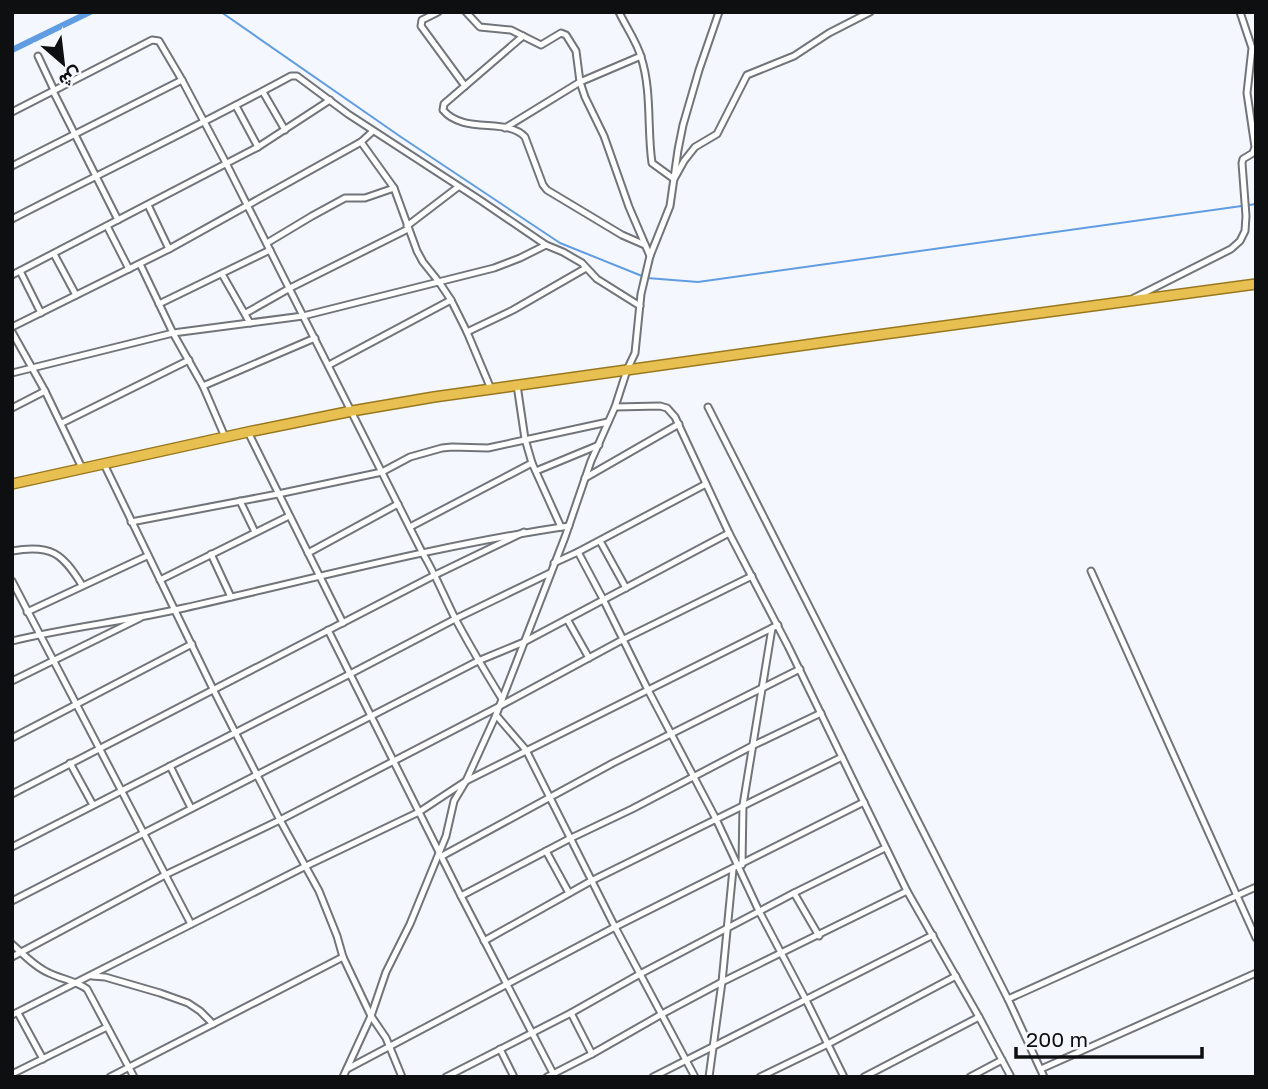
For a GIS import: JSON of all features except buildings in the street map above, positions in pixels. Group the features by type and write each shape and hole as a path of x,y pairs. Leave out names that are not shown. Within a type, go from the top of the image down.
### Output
{"highway":[{"path":"12,484 352,411 491,388 1256,284"}],"street":[{"path":"438,12 422,20 421,26 465,86"},
{"path":"466,12 480,27 508,29 541,45 561,33 565,34 576,51 580,82 587,102 604,136 650,256"},
{"path":"619,12 641,56 649,108 651,160 674,179"},
{"path":"344,1073 371,1016 386,972 441,854 454,801 496,715 636,349 639,306 650,256 670,206 686,112 719,12"},
{"path":"674,179 695,147 717,134 747,75 793,56 829,33 870,12"},
{"path":"1129,301 1236,245 1244,236 1246,216 1242,161 1251,155 1255,147 1247,93 1252,48 1240,12"},
{"path":"523,36 443,105 445,113 459,121 520,132 547,190 622,235 645,245"},
{"path":"12,112 152,40 159,41 267,243 455,619 502,699"},
{"path":"38,56 94,176 118,220"},
{"path":"505,128 580,82 641,56"},
{"path":"12,219 294,76 546,245 582,263 600,281 639,306"},
{"path":"12,166 182,80"},
{"path":"263,92 285,130"},
{"path":"12,275 258,147 330,100"},
{"path":"236,106 258,147"},
{"path":"82,468 46,391 12,329 169,249 361,142 373,131"},
{"path":"361,142 394,188 407,228 423,262 451,300 491,388"},
{"path":"246,313 407,228 458,187"},
{"path":"267,243 345,198 365,198 394,188"},
{"path":"148,205 169,249"},
{"path":"107,226 129,269"},
{"path":"12,373 173,333 303,316 502,266 546,245"},
{"path":"159,304 270,250"},
{"path":"54,254 76,295"},
{"path":"140,264 173,333 203,386 225,437"},
{"path":"467,332 513,310 586,268"},
{"path":"20,271 41,313"},
{"path":"222,274 250,323"},
{"path":"329,365 451,300"},
{"path":"203,386 315,338"},
{"path":"62,423 188,360"},
{"path":"517,385 525,439 532,463 561,527"},
{"path":"13,406 46,391"},
{"path":"615,407 660,406 667,408 679,424 729,533 775,627 800,670 885,848 1011,1077"},
{"path":"708,407 1008,999 1044,1077"},
{"path":"131,522 382,472 410,457 442,448 488,448 608,422"},
{"path":"585,478 679,424"},
{"path":"248,432 343,622"},
{"path":"536,471 599,445"},
{"path":"103,463 279,820 324,903 343,957 371,1016 386,1038 402,1077"},
{"path":"410,527 532,463"},
{"path":"554,563 706,484"},
{"path":"240,501 256,533"},
{"path":"307,553 398,504"},
{"path":"160,580 289,516"},
{"path":"12,641 174,610 422,552 569,526"},
{"path":"12,794 343,622 524,532"},
{"path":"12,901 478,661 524,642 729,533"},
{"path":"600,541 626,587"},
{"path":"12,551 37,548 51,551 63,559 82,585"},
{"path":"578,552 716,819 844,1077"},
{"path":"211,554 231,597"},
{"path":"27,612 148,556"},
{"path":"1091,571 1256,938"},
{"path":"12,847 455,619 550,573"},
{"path":"12,957 165,875 279,820 498,708 622,640 752,576"},
{"path":"12,581 15,596 39,634 191,924"},
{"path":"13,680 146,615"},
{"path":"567,619 589,658"},
{"path":"709,1077 738,867 743,805 775,627"},
{"path":"43,1059 15,1014 304,867 419,812 466,780 775,627"},
{"path":"328,630 461,896 509,985 552,1076 722,982 907,891"},
{"path":"12,738 192,644"},
{"path":"441,854 549,796 800,670"},
{"path":"461,896 821,713"},
{"path":"496,715 526,750 569,839 695,1077"},
{"path":"484,941 591,881 842,757"},
{"path":"70,763 93,805"},
{"path":"170,766 191,808"},
{"path":"344,1073 615,927 864,802"},
{"path":"446,1077 794,893 885,848"},
{"path":"546,851 569,893"},
{"path":"1008,999 1256,887"},
{"path":"794,893 819,936"},
{"path":"653,1077 933,935"},
{"path":"12,944 38,967 87,989 134,1077"},
{"path":"110,1077 343,957"},
{"path":"1041,1069 1256,973"},
{"path":"89,976 105,977 188,1003 214,1024"},
{"path":"760,1077 956,976"},
{"path":"570,1013 592,1054"},
{"path":"864,1077 979,1017"},
{"path":"12,1074 107,1027"},
{"path":"500,1049 514,1077"},
{"path":"970,1077 1002,1060"}],"waterway":[{"path":"12,50 90,12"},
{"path":"221,12 560,243 647,278 698,282 1256,204"}]}
